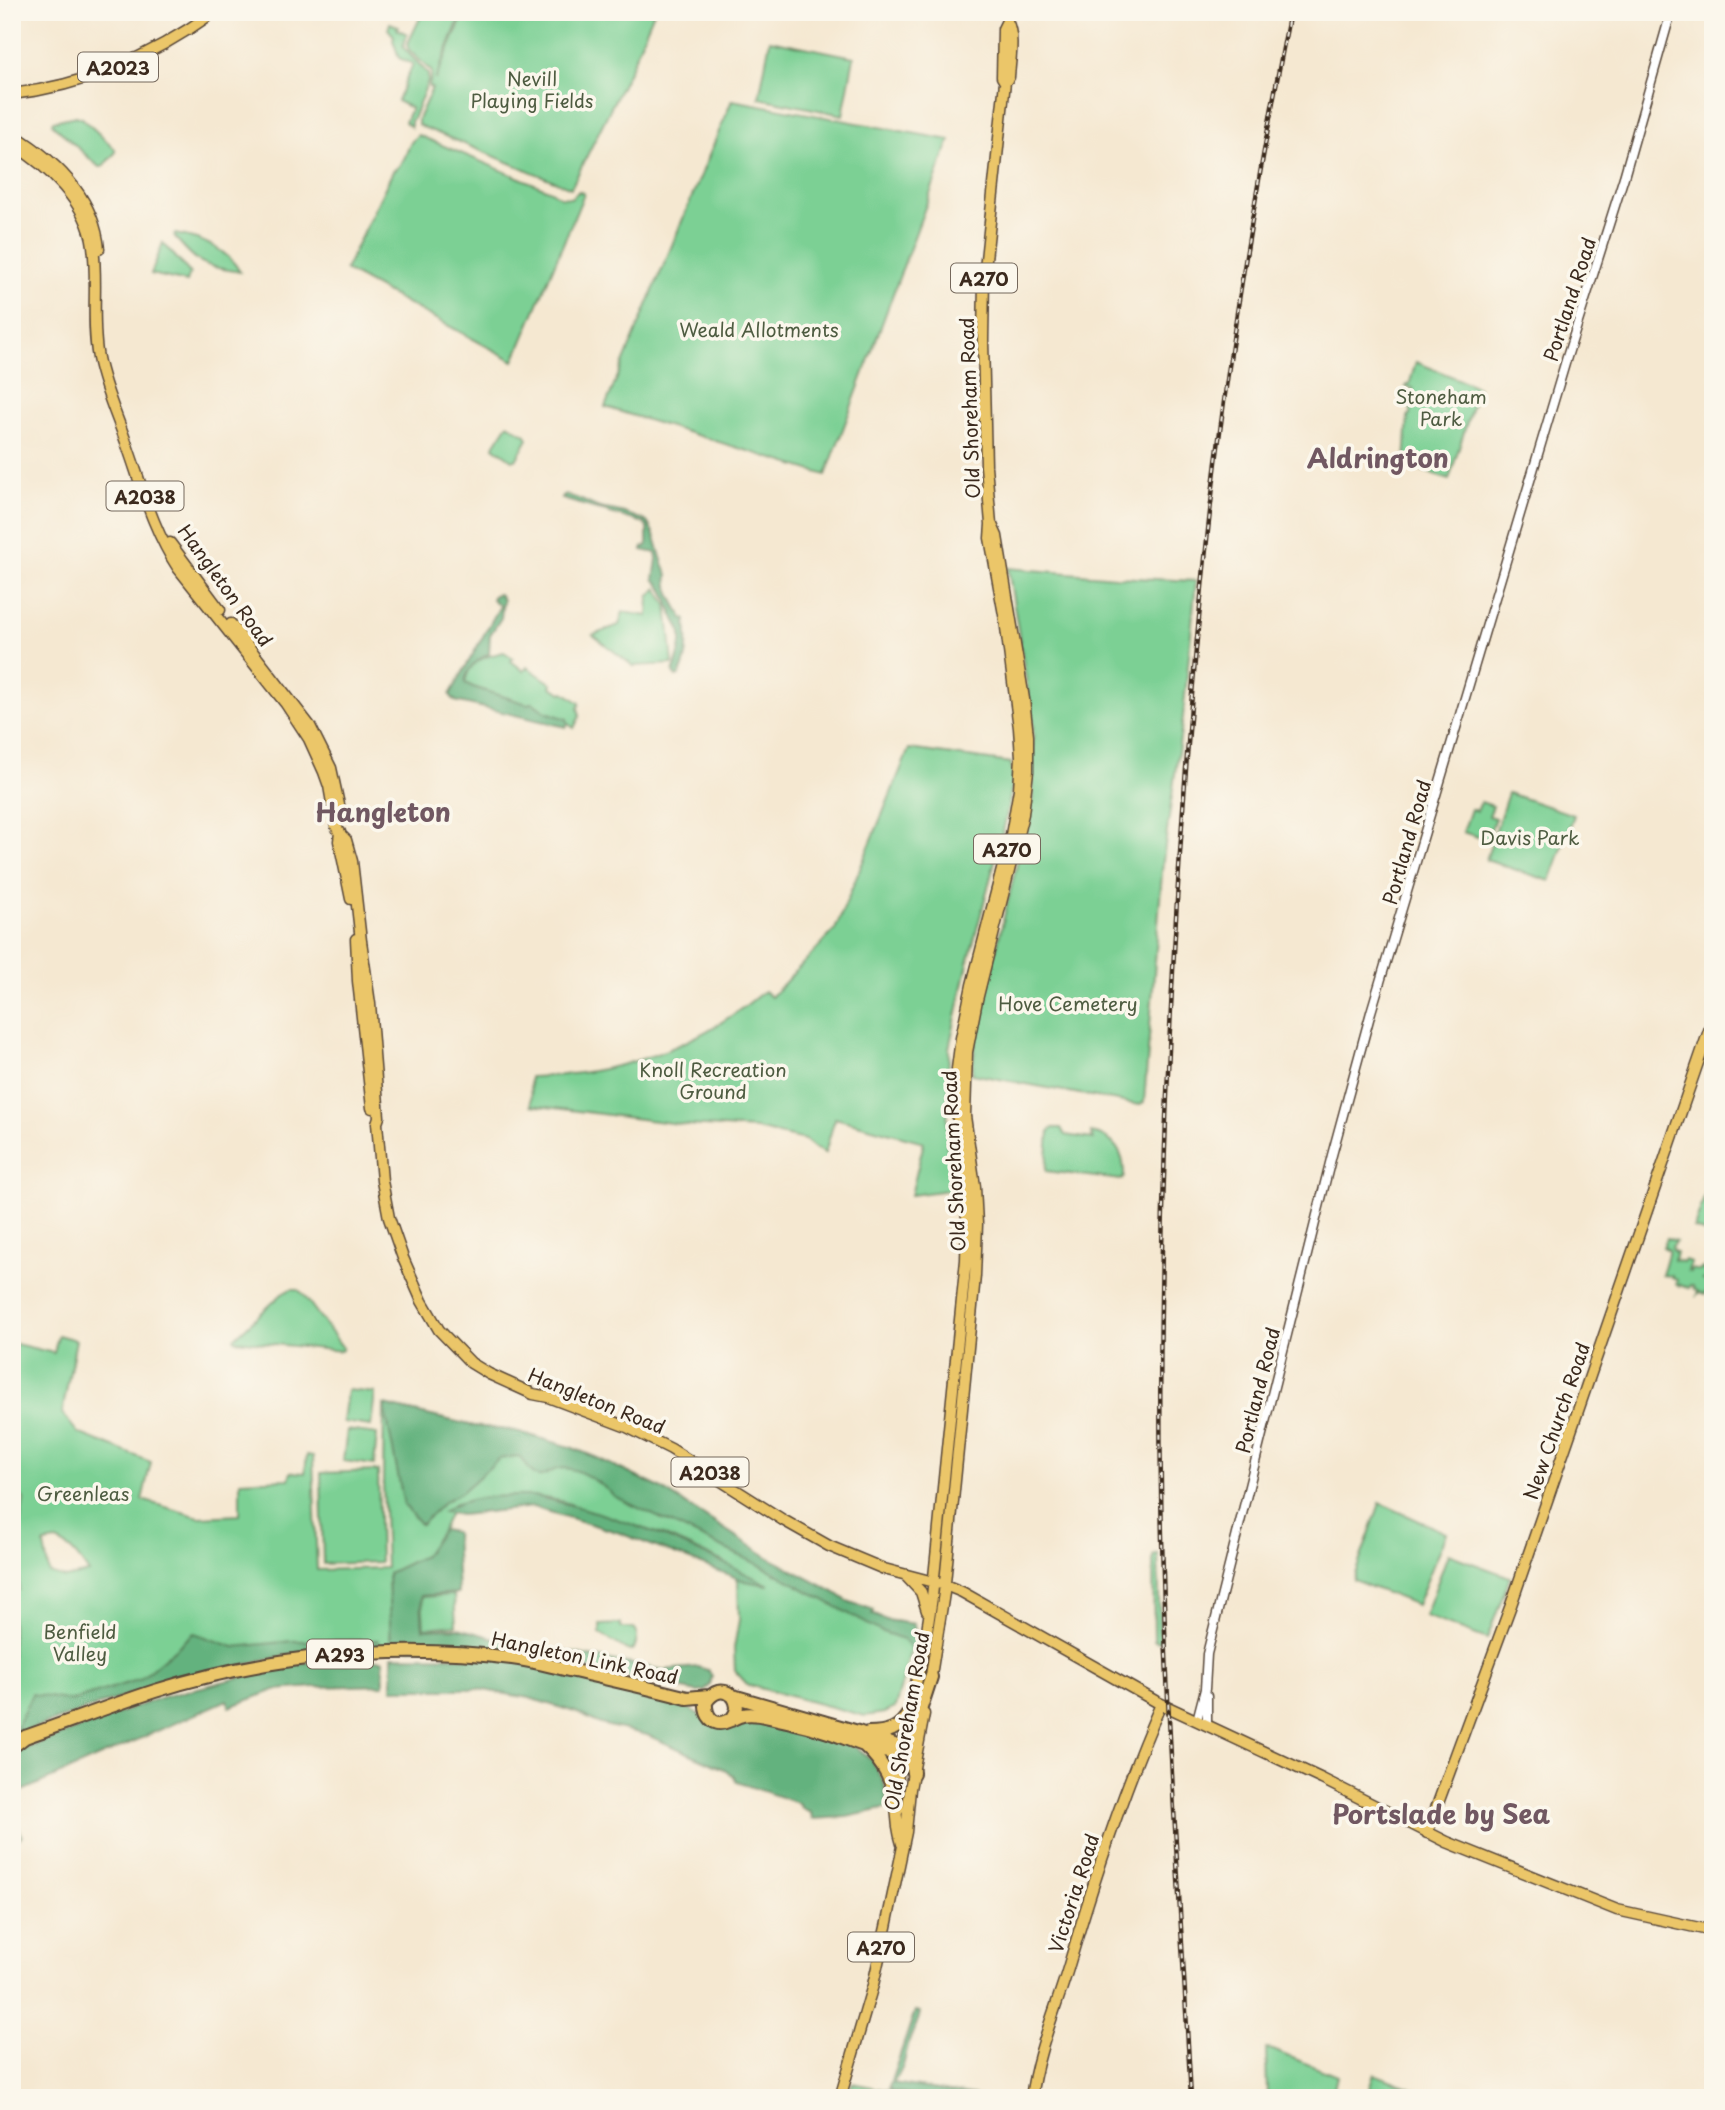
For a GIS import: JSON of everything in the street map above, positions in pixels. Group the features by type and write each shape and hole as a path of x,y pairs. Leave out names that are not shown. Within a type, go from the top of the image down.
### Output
{"highway":[{"name":"Hangleton Link Road","path":"12,1747 19,1736 156,1691 277,1662 329,1655 406,1652 479,1654 516,1658 687,1698 709,1696"},
{"path":"909,1713 898,1727 860,1738 757,1715 746,1714 718,1723 706,1712 706,1702 709,1696 723,1691 860,1738 890,1753 904,1751 911,1745 930,1677"},
{"path":"731,1720 737,1711 733,1696"},
{"name":"Hangleton Link Road","path":"687,1698 706,1712"},
{"path":"860,1738 886,1770 898,1809"},
{"path":"904,1751 912,1763 913,1773"}],"main road":[{"name":"A2023","path":"12,94 67,84 119,67 160,47 214,12"},
{"name":"Old Shoreham Road","path":"902,1844 898,1832 898,1782 933,1581 966,1250 966,1195 957,1125 957,1069 972,985 1011,835 1020,778 1019,728 1005,620 990,538 986,466 984,291 1004,82 1009,77 1010,67 1011,29 1007,17"},
{"name":"A2038","path":"12,134 35,155"},
{"name":"A2038","path":"12,144 35,155"},
{"name":"Hangleton Road","path":"35,155 90,219 98,356 149,500 153,522 168,552 274,684 312,737 329,786 336,826 346,840 356,884 360,941 370,1004 382,1181 389,1218 422,1301 439,1330 471,1363 489,1374 533,1394 548,1397 616,1423 671,1449 829,1546 884,1569 933,1581 969,1595 1161,1704 1333,1785 1427,1833 1607,1907 1713,1931"},
{"name":"Old Shoreham Road","path":"839,2098 873,1985 899,1866 945,1585 975,1276 975,1187 965,1116 967,1052 980,987 1023,814 1028,771 1028,736 1017,649 998,536 991,524"},
{"name":"New Church Road","path":"1427,1833 1460,1749 1713,1019"},
{"path":"901,1573 914,1582 923,1595 927,1627"},
{"name":"Victoria Road","path":"1031,2098 1036,2066 1084,1912 1139,1754 1161,1704"},
{"path":"1707,2098 1713,2086"}],"street":[{"name":"Portland Road","path":"1202,1722 1208,1699 1205,1689 1207,1654 1343,1111 1506,557 1624,177 1671,12"}],"green space":[{"name":"Nevill Playing Fields","path":"423,12 432,12 439,16 441,12 462,12 435,80 465,12 654,12 630,69 571,188 418,125 418,119 432,88 429,87 432,72 407,45"},
{"path":"390,23 407,34 403,47 428,74 428,81 411,120 411,127 405,122 411,108 397,101 413,64 399,58 394,36 388,29"},
{"path":"770,40 854,57 843,115 759,98"},
{"name":"Weald Allotments","path":"732,100 950,140 826,475 605,407"},
{"path":"76,116 82,118 115,149 115,153 102,167 52,124 53,121"},
{"path":"418,135 560,197 571,198 579,191 584,194 514,361 345,270 393,171 402,162"},
{"path":"175,234 194,238 221,251 240,272 202,263 182,246"},
{"path":"163,243 190,273 187,282 151,274"},
{"name":"Stoneham Park","path":"1416,362 1478,387 1449,480 1405,464 1408,415 1413,388 1406,387"},
{"path":"508,424 528,439 516,460 494,447"},
{"path":"564,495 600,508 626,513 648,523 668,574 671,596 686,620 687,649 679,676 676,677 673,673 681,646 680,629 663,591 654,579 656,553 642,550 647,546 647,528 644,523 562,499"},
{"name":"Hove Cemetery","path":"1008,568 1196,581 1183,717 1163,860 1144,1102 1139,1105 972,1074 977,1029 1033,797 1033,722"},
{"path":"657,588 667,605 673,664 633,666 593,635 619,625 623,612 648,616 649,597"},
{"path":"499,594 503,600 501,618 490,635 489,654 473,665 465,683 527,704 533,703 546,712 567,719 566,727 455,701 450,695 500,606 492,599"},
{"path":"504,652 524,671 527,667 552,684 551,687 580,703 580,716 574,728 568,724 567,719 546,712 533,703 527,704 465,683 469,669 478,661"},
{"name":"Hove Cemetery","path":"909,749 1011,763 1013,780 1005,823 949,1048 947,1148 953,1150 957,1189 911,1195 924,1142 835,1118 825,1153 805,1140 756,1129 687,1125 531,1105 530,1077 594,1071 655,1055 712,1028 764,991 771,997 835,930"},
{"name":"Davis Park","path":"1508,793 1574,815 1550,881 1486,860"},
{"path":"1481,802 1493,806 1489,816 1495,818 1487,840 1463,832 1471,809 1477,811"},
{"path":"1061,1128 1065,1135 1093,1139 1091,1133 1106,1138 1120,1154 1124,1177 1121,1180 1046,1171 1049,1131"},
{"path":"1713,1170 1713,1236 1694,1228"},
{"path":"1667,1238 1676,1241 1672,1247 1676,1252 1674,1260 1691,1262 1690,1272 1691,1269 1700,1271 1702,1268 1709,1273 1708,1278 1703,1280 1712,1283 1708,1293 1697,1295 1698,1291 1694,1290 1693,1286 1679,1286 1672,1276 1662,1275 1669,1250 1663,1247"},
{"path":"291,1289 302,1293 343,1348 341,1351 235,1340 234,1338 282,1294"},
{"name":"Benfield Valley","path":"58,1335 76,1340 62,1413 78,1433 151,1462 142,1500 199,1517 240,1515 240,1481 289,1479 291,1472 305,1473 307,1455 313,1456 317,1570 386,1568 384,1405 474,1426 515,1431 597,1458 660,1488 773,1560 847,1601 874,1610 873,1613 886,1620 914,1624 911,1649 895,1708 865,1716 748,1685 735,1671 734,1648 739,1620 738,1581 724,1562 663,1535 561,1501 533,1496 454,1504 442,1530 424,1556 388,1573 391,1648 313,1649 156,1685 20,1733 12,1730 12,1591 19,1590 18,1535 24,1499 12,1486 12,1343 54,1353","holes":["56,1541 75,1554 89,1573 65,1578 49,1573 44,1545"]},
{"path":"347,1390 375,1393 371,1426 343,1422"},
{"path":"384,1405 474,1426 515,1431 597,1458 660,1488 773,1560 847,1601 874,1610 872,1614 885,1620 914,1624 917,1645 911,1649 903,1639 880,1631 768,1569 615,1497 581,1472 565,1468 537,1476 518,1456 499,1459 462,1492 444,1502 421,1525 404,1505"},
{"path":"347,1430 377,1434 374,1465 343,1461"},
{"path":"378,1471 380,1562 323,1564 321,1473"},
{"path":"533,1496 594,1512 654,1533 769,1585 745,1581 617,1532 533,1507 461,1515 443,1512 475,1499"},
{"path":"1380,1503 1446,1533 1417,1605 1353,1580"},
{"path":"442,1530 455,1532 458,1593 421,1596 423,1629 458,1628 494,1638 664,1670 698,1667 708,1670 712,1676 710,1685 705,1691 697,1692 492,1648 391,1648 388,1573 424,1556"},
{"path":"1158,1554 1160,1642 1154,1641 1153,1556"},
{"path":"1448,1554 1510,1577 1487,1639 1425,1616"},
{"path":"454,1595 456,1625 424,1628 422,1597"},
{"path":"621,1624 621,1628 636,1630 634,1649 629,1651 600,1634 600,1625"},
{"path":"194,1633 234,1647 292,1641 378,1640 380,1650 313,1649 156,1685 20,1733 17,1726 32,1694 71,1701 140,1679"},
{"path":"392,1656 495,1657 666,1696 713,1725 745,1718 828,1737 855,1747 872,1760 884,1782 888,1808 847,1817 812,1819 811,1813 798,1803 737,1782 734,1776 722,1768 647,1735 600,1724 578,1713 529,1698 478,1689 392,1689"},
{"path":"322,1660 383,1660 384,1685 275,1690 230,1707 227,1700 13,1795 22,1836 15,1841 12,1839 12,1763 19,1751 159,1698 285,1666"},
{"path":"915,2011 920,2012 918,2021 909,2041 904,2064 893,2083 989,2098 931,2098 892,2091 889,2087"},
{"path":"1266,2049 1337,2076 1334,2089 1358,2098 1267,2098"},
{"path":"1374,2074 1437,2098 1366,2098"},
{"path":"852,2083 892,2091 938,2098 849,2098"}],"railway":[{"path":"1191,2098 1169,1717 1161,1488 1161,1287 1170,1019 1188,736 1209,521 1244,266 1290,12"}],"district":[{"name":"Aldrington","path":"1378,457"},
{"name":"Hangleton","path":"383,811"},
{"name":"Portslade by Sea","path":"1441,1813"}],"park label":[{"name":"Knoll Recreation Ground","path":"713,1080"},
{"name":"Greenleas","path":"83,1493"}]}
